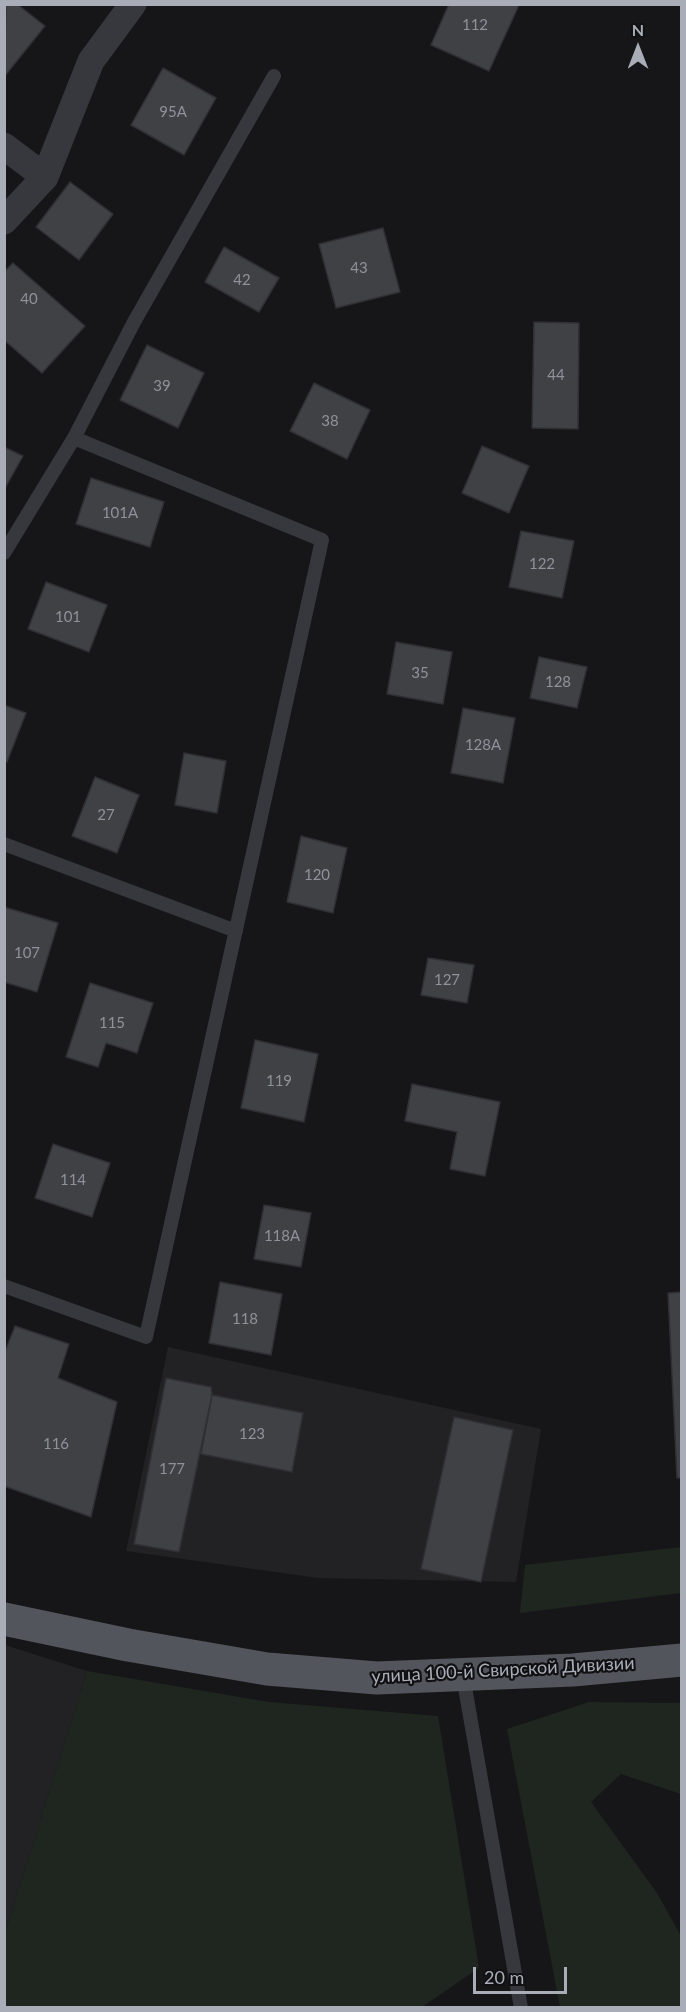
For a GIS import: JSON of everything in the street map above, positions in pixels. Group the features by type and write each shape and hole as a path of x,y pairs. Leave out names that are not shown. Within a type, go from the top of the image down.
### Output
{"main road":[{"name":"улица 100-й Свирской Дивизии","path":"4,1619 128,1645 267,1668 377,1678 463,1676 681,1660"}],"street":[{"path":"4,221 45,177 91,61 132,4"},
{"path":"4,146 45,177"}],"lane":[{"path":"4,553 74,438 134,322 274,76"},
{"path":"4,1286 146,1337 322,540 74,438"},
{"path":"4,844 236,931"},
{"path":"463,1676 521,2007"}],"shaded area":[{"path":"168,1347 541,1429 516,1582 318,1578 126,1551"},
{"path":"681,1547 681,1593 520,1613 525,1565"},
{"path":"5,1645 87,1671 5,1933"},
{"path":"87,1671 269,1702 438,1716 479,1968 422,2007 5,2007 5,1933"},
{"path":"589,1702 681,1703 681,1794 621,1774 591,1802 657,1893 681,1936 681,2007 560,2007 507,1729"}],"building":[{"path":"6,4 17,4 45,26 4,77"},
{"path":"449,4 519,5 489,71 431,45"},
{"path":"163,68 216,98 184,155 131,125"},
{"path":"70,182 113,214 79,260 36,227"},
{"path":"383,228 400,292 336,308 319,244"},
{"path":"224,247 279,278 259,312 205,282"},
{"path":"13,263 85,326 42,373 4,340 4,272"},
{"path":"534,322 579,323 578,429 532,428"},
{"path":"147,345 204,373 178,428 120,400"},
{"path":"314,383 370,410 347,459 290,431"},
{"path":"482,446 529,466 509,513 462,493"},
{"path":"4,447 23,456 4,490"},
{"path":"91,478 164,502 150,547 76,524"},
{"path":"521,531 574,541 562,598 509,587"},
{"path":"46,582 107,605 89,652 28,629"},
{"path":"396,642 452,652 443,704 387,694"},
{"path":"539,657 587,667 577,708 530,698"},
{"path":"4,705 26,713 7,762 4,761"},
{"path":"463,708 515,718 503,783 451,773"},
{"path":"184,753 226,761 217,813 175,805"},
{"path":"95,777 139,795 117,853 72,836"},
{"path":"301,836 347,848 333,913 287,902"},
{"path":"4,907 58,923 37,992 4,982"},
{"path":"428,958 474,965 467,1003 421,995"},
{"path":"90,983 153,1003 137,1053 106,1043 98,1067 66,1057"},
{"path":"255,1040 318,1054 304,1122 241,1108"},
{"path":"412,1084 500,1102 485,1176 450,1169 457,1132 405,1121"},
{"path":"53,1144 110,1163 92,1217 35,1198"},
{"path":"264,1205 311,1213 301,1267 254,1259"},
{"path":"220,1282 282,1294 271,1355 209,1343"},
{"path":"682,1292 682,1478 677,1478 668,1293"},
{"path":"15,1326 69,1344 58,1378 117,1402 91,1517 4,1486 4,1354"},
{"path":"166,1378 211,1387 212,1395 179,1552 134,1544"},
{"path":"212,1395 303,1413 292,1472 201,1454"},
{"path":"454,1417 513,1430 481,1582 421,1569"}]}
